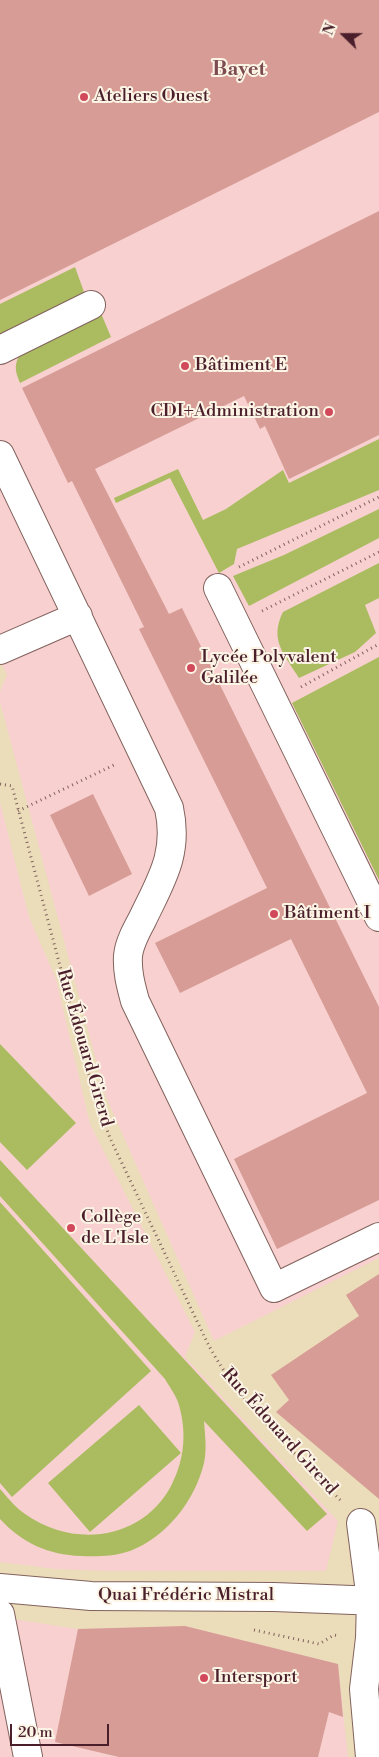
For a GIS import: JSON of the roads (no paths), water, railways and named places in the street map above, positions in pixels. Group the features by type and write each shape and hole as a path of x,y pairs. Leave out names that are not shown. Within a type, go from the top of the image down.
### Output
{"street":[{"path":"0,350 91,305"},
{"path":"0,455 170,808 173,826 173,848 164,875 133,939 128,954 128,977 135,1001 274,1288 379,1236"},
{"path":"218,588 379,917"},
{"path":"0,650 78,616"},
{"path":"361,1522 375,1600 364,1689 370,1757"},
{"name":"Quai Frédéric Mistral","path":"0,1588 90,1596 375,1600"},
{"path":"0,1614 28,1757"}],"place":[{"name":"Ateliers Ouest","path":"84,97"},
{"name":"Bâtiment E","path":"185,366"},
{"name":"CDI+Administration","path":"329,412"},
{"name":"Lycée Polyvalent Galilée","path":"191,668"},
{"name":"Bâtiment I","path":"274,914"},
{"name":"Collège de L'Isle","path":"71,1228"},
{"name":"Intersport","path":"204,1678"}],"district":[{"name":"Bayet","path":"239,70"}]}
